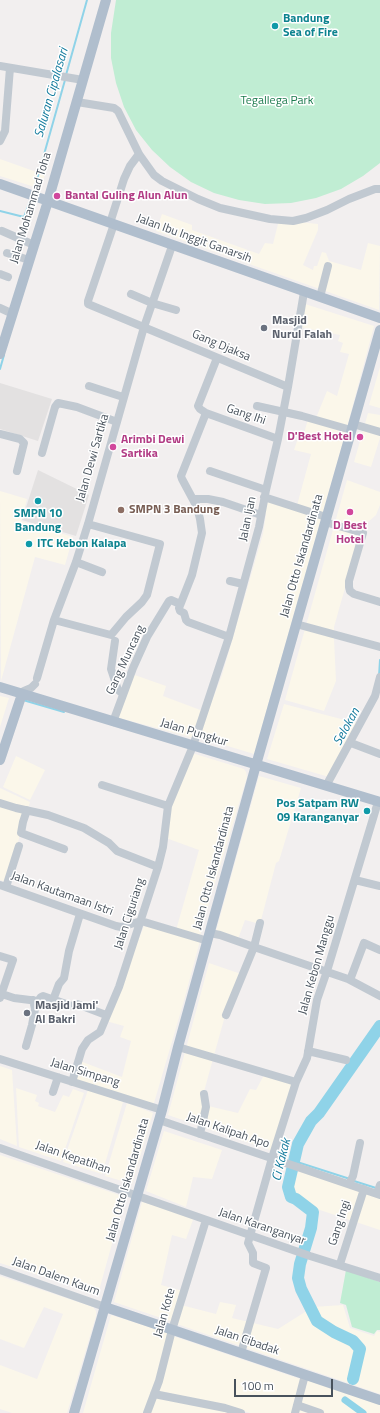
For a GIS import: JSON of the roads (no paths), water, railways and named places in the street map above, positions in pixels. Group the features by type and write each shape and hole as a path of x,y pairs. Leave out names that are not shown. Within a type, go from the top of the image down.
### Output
{"main road":[{"name":"Jalan Mohammad Toha","path":"0,354 48,201 106,0"},
{"name":"Jalan Ibu Inggit Ganarsih","path":"0,184 172,246 380,318"},
{"name":"Jalan Otto Iskandardinata","path":"74,1413 162,1110 256,765 380,330"},
{"name":"Jalan Pungkur","path":"0,687 379,802"},
{"path":"0,760 22,694"},
{"name":"Jalan Cibadak","path":"105,1307 380,1400"}],"street":[{"path":"0,66 83,80"},
{"path":"0,141 5,131 10,68"},
{"path":"77,102 114,108 118,111 139,154 154,175 198,199 220,208 270,219 293,221 327,210 349,199 375,189 380,189"},
{"path":"112,224 124,179 130,166 139,154"},
{"name":"Gang Djaksa","path":"112,224 88,304 288,387"},
{"path":"2,232 34,244"},
{"name":"Jalan Dewi Sartika","path":"22,694 24,691 31,688 36,681 54,620 76,562 144,327 172,246"},
{"path":"7,253 29,260"},
{"path":"320,297 328,266"},
{"path":"0,274 8,277"},
{"name":"Jalan Ijan","path":"193,746 229,638 254,549 278,439 304,292"},
{"path":"131,294 152,303 176,310"},
{"path":"0,308 13,314"},
{"path":"217,358 198,406 206,413 181,476 197,507 202,534 192,575 179,610 184,613 188,622 229,638"},
{"path":"89,386 123,397"},
{"path":"42,453 55,407 58,403 77,407 117,422"},
{"path":"257,406 283,413 380,432"},
{"name":"Gang Ihi","path":"206,413 278,439"},
{"path":"0,434 20,440 24,443 17,470"},
{"path":"210,471 363,533 349,581 349,587 350,591 354,594 380,602"},
{"path":"193,499 208,499 222,502 262,515"},
{"path":"54,620 111,635 147,595 160,544 88,524"},
{"path":"76,562 102,572"},
{"path":"230,581 243,584"},
{"name":"Gang Muncang","path":"113,722 147,637 168,602 171,600 180,604"},
{"path":"296,624 380,647"},
{"path":"115,641 111,669 118,690 123,694"},
{"path":"326,786 375,696 380,677"},
{"path":"350,743 380,754"},
{"name":"Jalan Ciguriang","path":"72,1082 82,1049 88,1040 100,1032 119,987 158,867 163,847 168,806 193,746"},
{"path":"102,785 168,806"},
{"name":"Jalan Kebon Manggu","path":"250,1235 296,1082 307,1058 317,1000 379,802"},
{"path":"0,803 48,815 84,828 108,843 117,851 158,867"},
{"path":"27,810 21,833 64,849"},
{"path":"3,886 19,846"},
{"path":"355,880 380,886"},
{"name":"Jalan Kautamaan Istri","path":"3,886 109,924 121,927 141,921"},
{"path":"53,1000 59,984 64,978 69,951 80,914"},
{"path":"141,921 209,937 220,935 327,971 379,992"},
{"path":"226,1015 254,947 260,923"},
{"path":"121,927 136,935"},
{"path":"350,980 364,944 380,950"},
{"path":"0,956 13,960 1,996 38,1001 40,997 43,996 72,1006 77,1004 106,1015"},
{"path":"26,1046 35,1009 32,1000"},
{"path":"178,1048 296,1082"},
{"path":"308,1051 346,1060"},
{"name":"Jalan Simpang","path":"0,1059 162,1110"},
{"path":"53,1092 58,1077"},
{"path":"200,1134 206,1107 204,1094"},
{"name":"Jalan Kalipah Apo","path":"159,1120 300,1168 351,1181 364,1189 379,1190"},
{"path":"351,1181 360,1143"},
{"name":"Jalan Kepatihan","path":"0,1146 138,1192"},
{"name":"Gang Ingi","path":"340,1264 364,1189"},
{"name":"Jalan Karanganyar","path":"138,1192 206,1220 298,1252 340,1264 380,1278"},
{"name":"Jalan Kote","path":"147,1413 164,1363 172,1330 206,1220"},
{"path":"241,1353 266,1268 253,1263 252,1252 248,1243 250,1235"},
{"name":"Jalan Dalem Kaum","path":"0,1270 105,1307"},
{"path":"305,1375 296,1409 320,1413"},
{"path":"154,1394 225,1408 241,1413"}],"waterway":[{"name":"Saluran Cipalasari","path":"66,75 87,0"},
{"name":"Saluran Cipalasari","path":"34,190 65,80"},
{"name":"Saluran Cipalasari","path":"0,211 24,217 30,201"},
{"path":"0,369 4,355"},
{"name":"Selokan","path":"379,676 380,660"},
{"path":"23,700 64,712"},
{"name":"Ci Kakak","path":"353,1379 360,1349 353,1341 334,1332 317,1321 301,1289 298,1278 300,1264 311,1228 313,1212 291,1197 288,1187 298,1144 311,1121 319,1113 380,1026"},
{"path":"294,1161 350,1179"},
{"path":"354,1181 376,1188"},
{"name":"Ci Kakak","path":"345,1400 363,1413"}],"place":[{"name":"Bandung Sea of Fire","path":"275,26"},
{"name":"Bantal Guling Alun Alun","path":"57,196"},
{"name":"Masjid Nurul Falah","path":"264,328"},
{"name":"D'Best Hotel","path":"360,437"},
{"name":"Arimbi Dewi Sartika","path":"113,447"},
{"name":"SMPN 10 Bandung","path":"38,501"},
{"name":"SMPN 3 Bandung","path":"121,510"},
{"name":"D Best Hotel","path":"350,512"},
{"name":"ITC Kebon Kalapa","path":"29,544"},
{"name":"Pos Satpam RW 09 Karanganyar","path":"367,811"},
{"name":"Masjid Jami' Al Bakri","path":"27,1013"}],"park label":[{"name":"Tegallega Park","path":"277,101"}]}
